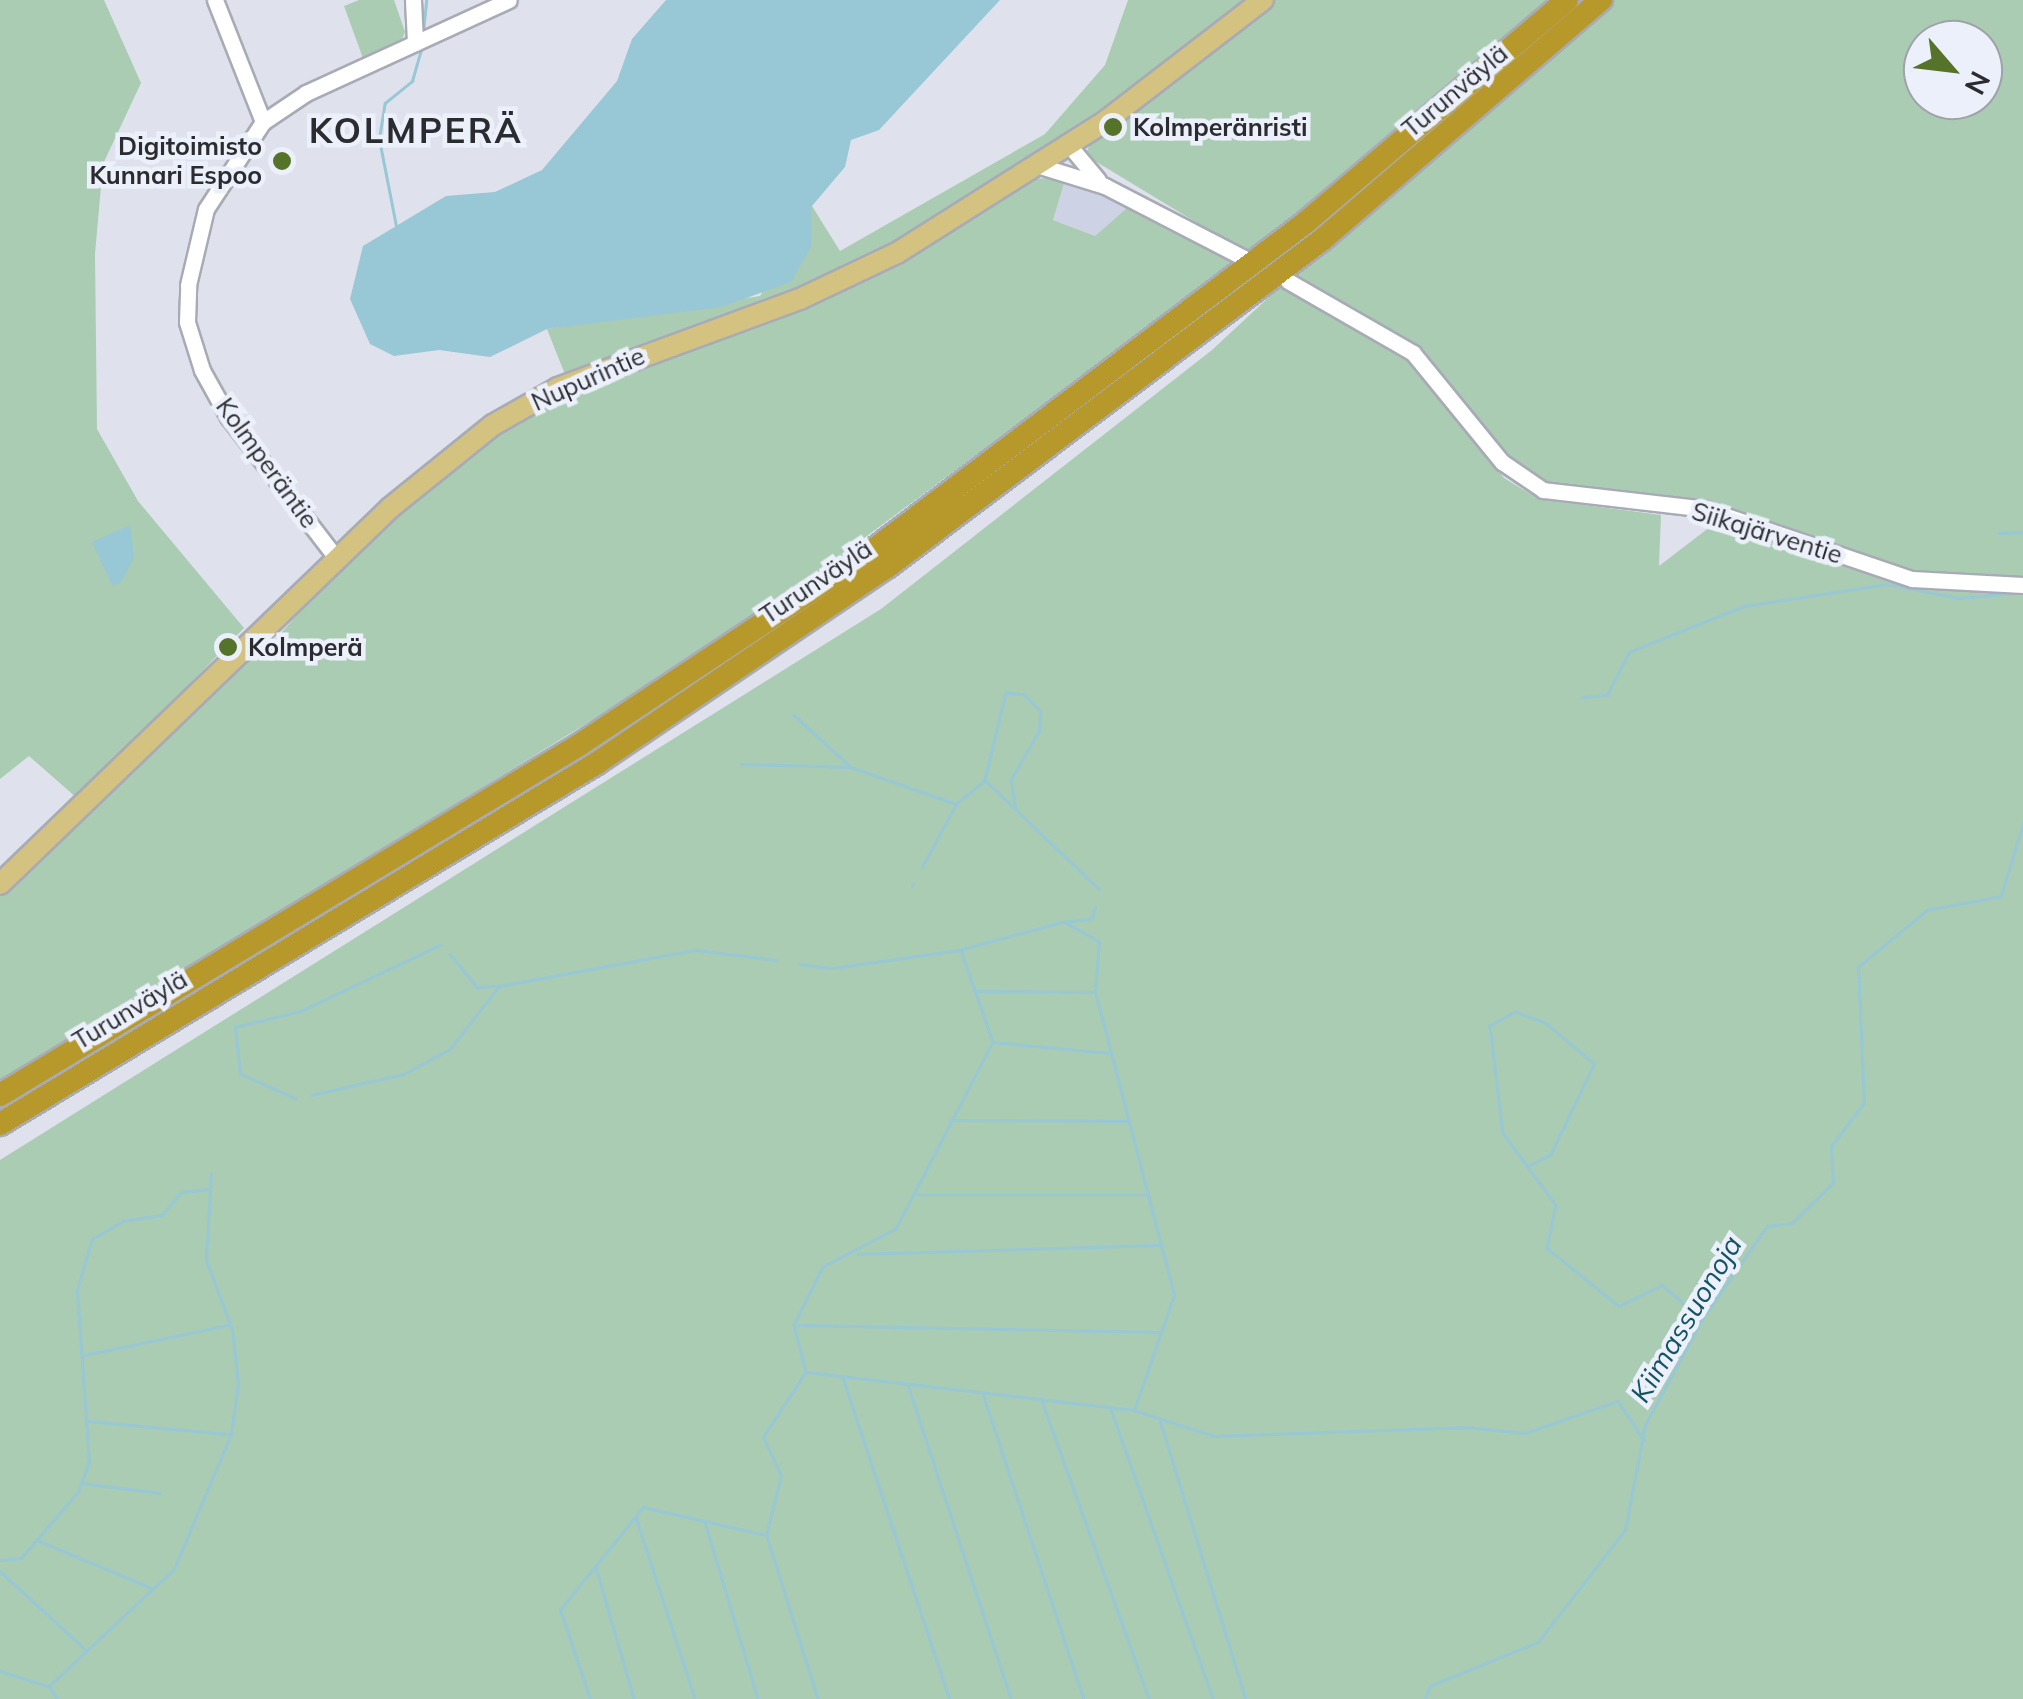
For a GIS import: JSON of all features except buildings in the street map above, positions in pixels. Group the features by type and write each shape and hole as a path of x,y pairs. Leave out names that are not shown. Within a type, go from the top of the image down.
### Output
{"highway":[{"name":"Turunväylä","path":"0,1096 562,755 872,551 1305,224 1567,0"},
{"name":"Turunväylä","path":"0,1124 597,762 887,567 1323,239 1602,0"}],"main road":[{"name":"Nupurintie","path":"0,884 437,466 509,416 620,363 847,278 1037,165 1201,54 1262,0"}],"street":[{"path":"215,0 263,122"},
{"path":"414,0 415,43"},
{"name":"Kolmperäntie","path":"338,559 228,418 187,322 206,209 263,122 306,92 509,0"},
{"path":"1068,144 1105,186"},
{"path":"1037,165 1105,186 1244,258"},
{"name":"Siikajärventie","path":"1288,282 1412,353 1502,462 1542,490 1706,509 1912,579 2023,585"}],"shaded area":[{"path":"1066,177 1127,208 1095,236 1053,220"}],"green space":[{"path":"0,0 104,0 141,83 103,164 95,254 97,429 138,501 244,628 78,799 29,756 0,779"},
{"path":"359,0 394,0 405,32 399,46 364,61 344,6"},
{"path":"1128,0 1253,0 1140,88 943,219 804,290 566,377 547,329 760,296 811,220 812,206 840,251 1045,134 1105,65"},
{"path":"1273,0 1551,0 1250,255 1085,155 1091,142"},
{"path":"1615,0 2023,0 2023,579 1905,570 1714,504 1539,481 1511,462 1427,356 1292,278"},
{"path":"1066,177 1053,220 1095,236 1127,208 1239,261 745,626 0,1084 0,891 207,692 270,645 356,550 448,469 533,409 818,297 1031,179"},
{"path":"1281,286 1393,345 1445,398 1504,478 1539,499 1661,515 1659,566 1719,520 1916,588 2023,594 2023,1699 0,1699 0,1160 881,609 1212,350"}],"water":[{"name":"Kolmperä","path":"666,0 1000,0 879,130 851,140 845,167 812,206 811,247 791,282 721,307 547,329 490,357 439,350 394,356 370,344 350,299 363,246 446,196 495,192 542,170 617,81 632,39"},
{"path":"130,525 134,558 120,584 112,585 92,542"}],"waterway":[{"path":"423,31 426,0"},
{"path":"396,226 379,139 385,103 412,81 421,49"},
{"path":"1999,533 2023,532"},
{"path":"1582,697 1607,695 1629,652 1744,606 1887,584 1959,598 2023,592"},
{"path":"1015,808 1011,779 1039,731 1040,711 1024,695 1006,693 985,780 1099,889"},
{"path":"794,715 851,767 956,804"},
{"path":"741,764 850,767"},
{"path":"922,867 956,804 984,781"},
{"name":"Kiimassuonoja","path":"1425,1699 1430,1686 1538,1642 1625,1530 1645,1425 1702,1319 1767,1226 1792,1223 1833,1183 1831,1146 1864,1103 1858,967 1927,910 2001,896 2023,823"},
{"path":"1065,922 1092,918 1095,907"},
{"path":"1134,1410 1174,1295 1095,992 1099,942 1064,922 961,950 993,1042 896,1229 823,1267 794,1325 806,1372 1134,1410 1214,1436 1466,1427 1525,1433 1618,1401 1644,1440"},
{"path":"296,1099 240,1074 235,1027 301,1011 440,945"},
{"path":"311,1095 404,1074 450,1049 499,986 696,950 776,960"},
{"path":"799,964 833,968 959,950"},
{"path":"450,954 477,987 498,986"},
{"path":"976,991 1093,992"},
{"path":"1528,1166 1550,1155 1594,1064 1545,1023 1515,1012 1490,1026 1503,1133 1556,1205 1547,1248 1619,1306 1662,1285 1701,1318"},
{"path":"993,1042 1109,1053"},
{"path":"950,1120 1127,1121"},
{"path":"57,1699 49,1686 174,1569 231,1434 238,1384 232,1330 206,1260 211,1174"},
{"path":"0,1560 21,1558 78,1492 89,1462 77,1290 92,1239 123,1221 162,1215 181,1192 209,1189"},
{"path":"914,1195 1146,1195"},
{"path":"858,1254 1159,1245"},
{"path":"85,1355 229,1325"},
{"path":"798,1325 1160,1332"},
{"path":"590,1699 560,1610 643,1507 766,1535 781,1476 763,1437 805,1373"},
{"path":"843,1378 950,1699"},
{"path":"908,1385 1011,1699"},
{"path":"983,1394 1084,1699"},
{"path":"1042,1401 1149,1699"},
{"path":"1111,1409 1213,1699"},
{"path":"1160,1420 1246,1699"},
{"path":"88,1421 229,1434"},
{"path":"81,1483 159,1493"},
{"path":"636,1517 695,1699"},
{"path":"705,1522 758,1699"},
{"path":"767,1536 818,1699"},
{"path":"39,1541 152,1588"},
{"path":"596,1567 634,1699"},
{"path":"0,1571 86,1650"},
{"path":"0,1671 47,1686"}],"place":[{"name":"Kolmperänristi","path":"1113,127"},
{"name":"Digitoimisto Kunnari Espoo","path":"282,161"},
{"name":"Kolmperä","path":"228,647"}],"district":[{"name":"KOLMPERÄ","path":"416,130"}]}
